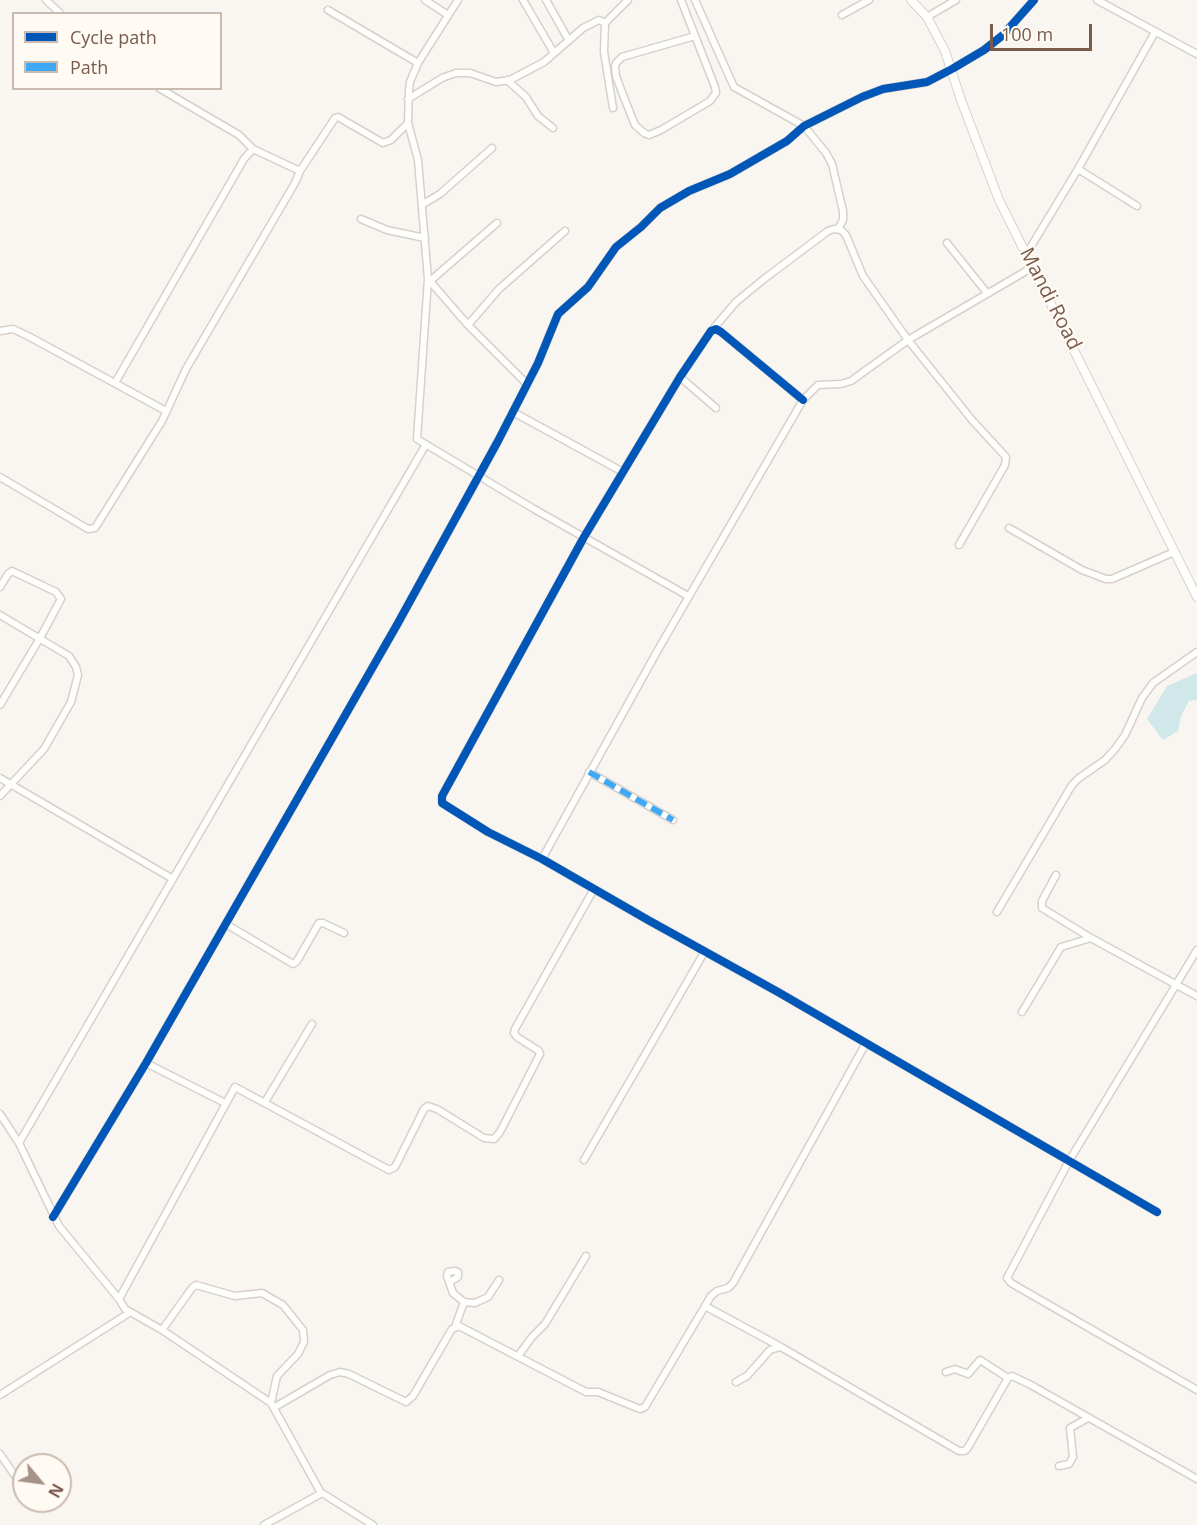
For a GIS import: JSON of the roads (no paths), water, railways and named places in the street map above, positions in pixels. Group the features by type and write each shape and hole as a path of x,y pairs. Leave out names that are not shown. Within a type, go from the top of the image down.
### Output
{"street":[{"path":"46,0 60,12"},
{"path":"425,0 448,15"},
{"path":"458,0 418,63 410,82 408,99 408,123 418,160 429,280 417,439 425,446 688,596"},
{"path":"523,0 554,53"},
{"path":"546,0 568,39"},
{"path":"613,108 604,52 605,23 628,0"},
{"path":"681,0 695,36 716,93 710,101 661,130 649,135 644,133 635,125 622,95 616,76 616,63 622,57 695,36"},
{"path":"695,0 734,87 804,126 826,153 832,165 843,211 843,220 838,229"},
{"path":"842,15 869,0"},
{"name":"Mandi Road","path":"911,0 927,17 945,51 999,200 1197,597"},
{"path":"927,17 956,0"},
{"path":"53,1217 146,1063 302,794 479,477 543,352 556,317 588,287 616,247 660,208 689,191 730,174 789,139 804,126 872,93 927,82 952,69 977,55 1003,35 1034,0"},
{"path":"1097,0 1197,54"},
{"path":"328,10 418,63"},
{"path":"408,99 442,78 456,73 470,72 496,82 507,80 535,69 583,28 599,20 605,23"},
{"path":"1027,253 1155,32"},
{"path":"507,80 526,97 538,116 553,128"},
{"path":"162,90 239,135 253,149 300,171"},
{"path":"0,477 92,529 104,515 156,430 186,369 290,193 300,171 335,118 338,117 383,143 391,140 408,123"},
{"path":"423,204 440,194 492,148"},
{"path":"115,383 244,159 253,149"},
{"path":"1077,169 1137,206"},
{"path":"361,219 396,233 425,238"},
{"path":"429,280 497,223"},
{"path":"959,545 1007,460 908,340 863,276 846,235 838,229 828,231 736,302 713,329 680,377 584,537 441,800 444,806 488,832 542,859 866,1042 1157,1212"},
{"path":"468,325 499,289 565,231"},
{"path":"946,243 987,293"},
{"path":"542,859 688,596 803,400 818,385 851,381 908,340 1033,267"},
{"path":"429,280 468,325 527,384"},
{"path":"0,331 9,329 18,331 166,411"},
{"path":"713,329 721,332 803,400"},
{"path":"680,377 716,408"},
{"path":"513,412 623,472"},
{"path":"19,1143 425,446"},
{"path":"1009,528 1082,570 1106,579 1112,579 1174,552"},
{"path":"0,587 12,571 59,595 60,602 0,705"},
{"path":"0,615 40,638 73,661 78,675 76,686 62,719 44,749 0,796"},
{"path":"997,912 1076,780 1105,760 1115,748 1125,735 1146,692 1153,683 1197,652"},
{"path":"589,772 673,820"},
{"path":"0,778 173,879"},
{"path":"1056,875 1041,906 1091,938 1197,996"},
{"path":"119,1299 225,1103 237,1087 389,1170 395,1167 424,1109 428,1106 484,1138 494,1139 500,1132 540,1054 515,1035 516,1029 594,889"},
{"path":"226,924 293,964 319,923 344,933"},
{"path":"1022,1012 1061,947 1091,938"},
{"path":"584,1160 705,951"},
{"path":"1197,951 1069,1161 1008,1275 1008,1281 1197,1390"},
{"path":"265,1102 312,1024"},
{"path":"455,1327 462,1327 586,1392 604,1394 640,1409 643,1408 648,1404 712,1294 728,1288 733,1283 866,1042"},
{"path":"146,1063 225,1103"},
{"path":"0,1114 19,1143 53,1217 129,1313 162,1330 273,1405 321,1493"},
{"path":"518,1356 532,1336 545,1324 586,1256"},
{"path":"450,1282 453,1293 464,1302 475,1303 484,1300 499,1280"},
{"path":"162,1330 192,1287 196,1285 235,1296 262,1293 283,1305 303,1330 304,1342 298,1354 277,1376 273,1405"},
{"path":"273,1405 340,1372 349,1374 406,1402 413,1396 455,1327 464,1302"},
{"path":"705,1306 781,1347 962,1452 969,1447 1008,1378 1012,1376 1197,1479"},
{"path":"0,1395 129,1313"},
{"path":"736,1382 747,1376 770,1350 781,1347"},
{"path":"946,1372 955,1369 968,1374 979,1359 1008,1378"},
{"path":"1059,1466 1069,1464 1073,1457 1070,1428 1088,1418"},
{"path":"1,1455 12,1471"},
{"path":"264,1525 321,1493 373,1525"}],"water":[{"path":"1197,673 1197,700 1189,701 1181,716 1178,731 1163,740 1147,719 1167,686"}]}
